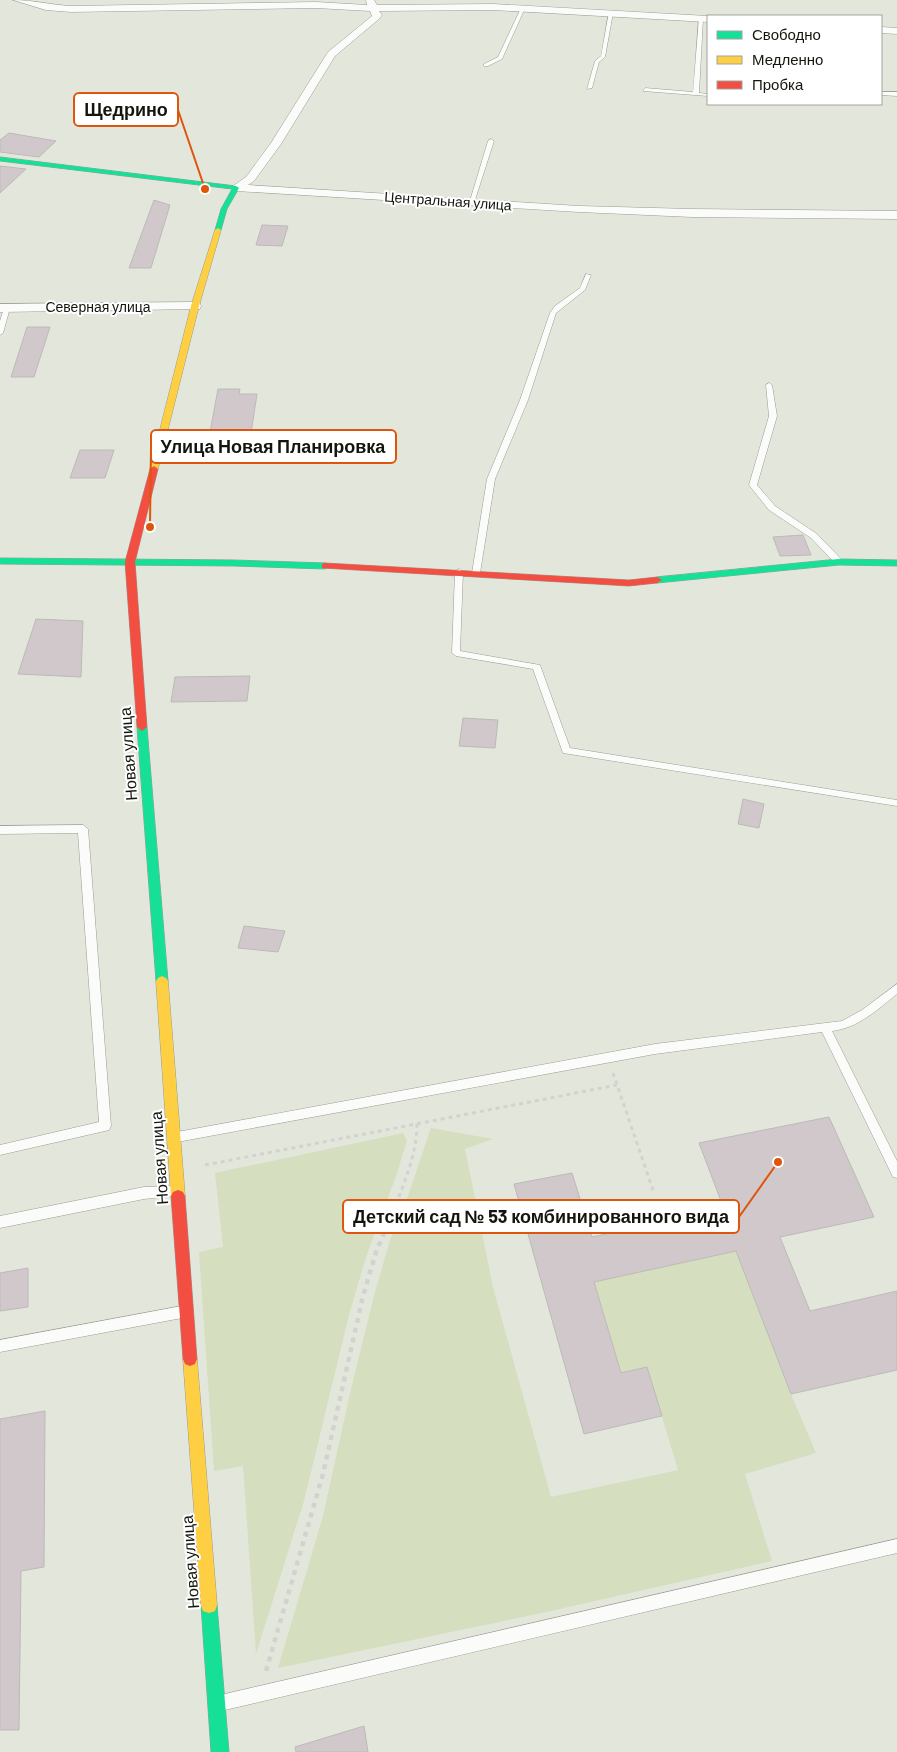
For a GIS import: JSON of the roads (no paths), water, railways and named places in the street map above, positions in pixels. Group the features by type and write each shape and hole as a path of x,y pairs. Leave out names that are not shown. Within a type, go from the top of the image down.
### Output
{"street":[{"path":"18,0 46,7 71,9 371,4 523,8 705,19"},
{"path":"236,188 250,179 276,144 331,54 376,17 377,15 371,4"},
{"path":"882,30 897,31"},
{"name":"Центральная улица","path":"0,159 236,188 279,189 471,203 692,213 840,213 897,216"},
{"name":"Новая улица","path":"220,1752 130,562 195,306 224,209 236,188"},
{"name":"Северная улица","path":"4,308 195,306"},
{"path":"0,561 282,565 459,572 630,583 839,562 897,563"}],"lane":[{"path":"486,65 500,58 523,8"},
{"path":"589,88 597,61 603,57 611,13"},
{"path":"696,93 705,19"},
{"path":"644,90 707,95"},
{"path":"882,94 897,94"},
{"path":"471,203 490,141"},
{"path":"476,573 491,478 524,400 553,313 556,308 581,291 586,284 588,275"},
{"path":"0,333 4,308"},
{"path":"769,385 773,416 753,485 772,508 814,536 839,562"},
{"path":"459,572 456,654 537,668 566,751 897,803"},
{"path":"0,830 83,829 105,1126 0,1150"},
{"path":"174,1138 607,1058 844,1025 856,1020 897,988"},
{"path":"825,1028 897,1173"},
{"path":"0,1222 144,1193 178,1191"},
{"path":"0,1346 188,1311"},
{"path":"216,1704 897,1546"}],"place":[{"name":"Щедрино","path":"205,189"},
{"name":"Улица Новая Планировка","path":"150,527"},
{"name":"Детский сад № 53 комбинированного вида","path":"778,1162"}]}
